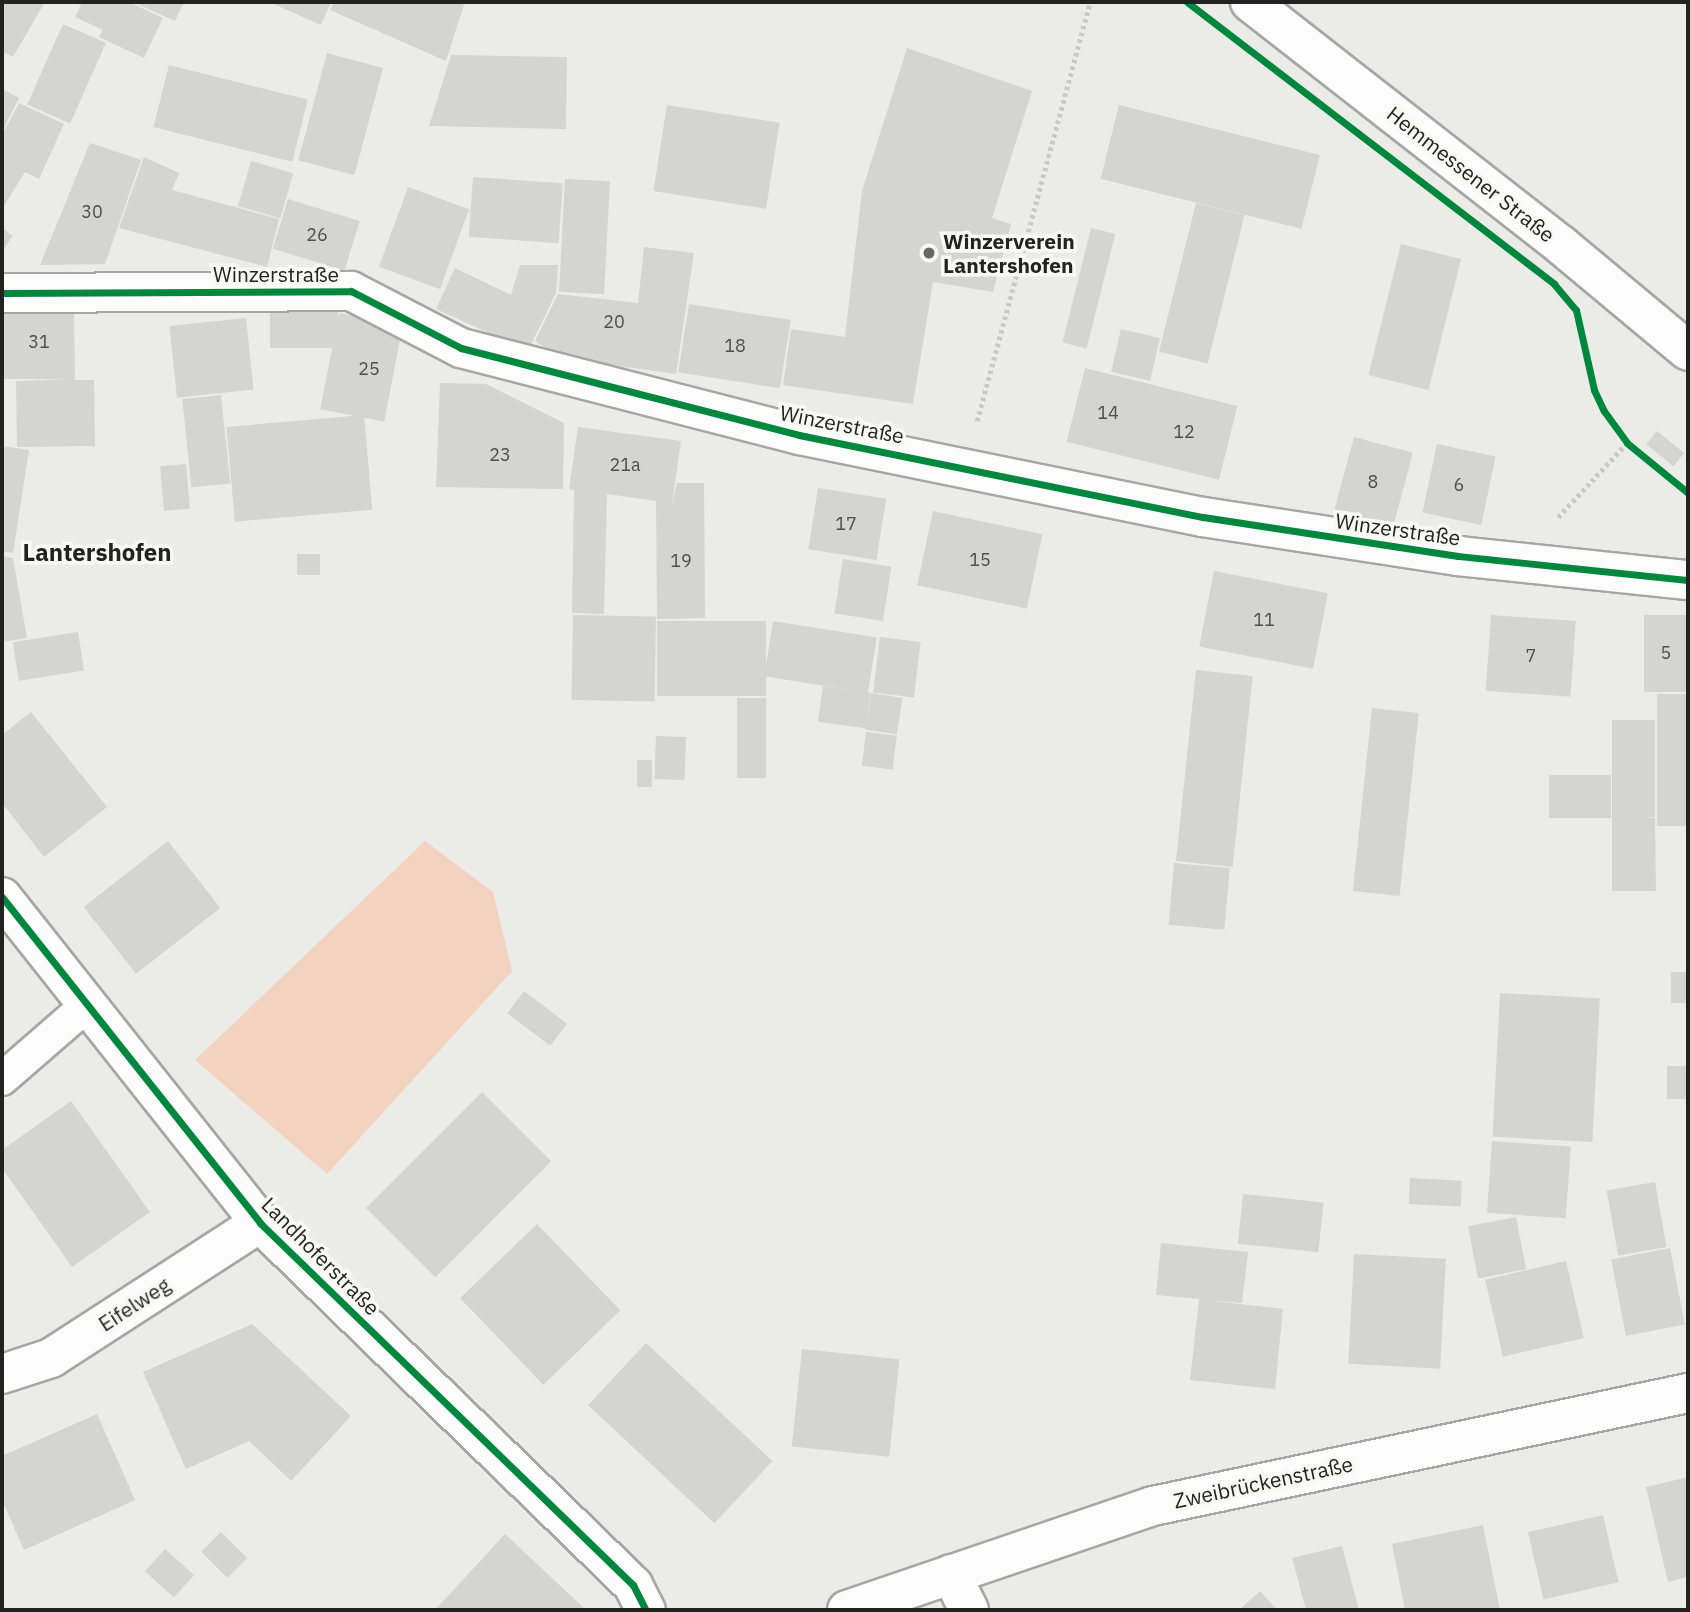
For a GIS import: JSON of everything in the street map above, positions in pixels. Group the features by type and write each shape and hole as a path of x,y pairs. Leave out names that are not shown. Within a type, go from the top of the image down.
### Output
{"street":[{"name":"Hemmessener Straße","path":"1250,2 1561,245 1688,351"},
{"name":"Winzerstraße","path":"2,293 351,291 461,348 799,435 964,466 1203,517 1542,567 1688,580"},
{"name":"Landhoferstraße","path":"2,897 260,1223 633,1585 646,1610"},
{"name":"Eifelweg","path":"2,1374 51,1358 260,1223"},
{"name":"Zweibrückenstraße","path":"847,1610 1153,1506 1688,1393"},
{"path":"951,1574 969,1610"}],"lane":[{"path":"2,1079 87,1005"}],"path":[{"path":"964,466 1090,2"},
{"path":"1542,567 1552,523 1627,443"}],"shaded area":[{"path":"425,841 493,892 512,971 327,1174 195,1060"}],"building":[{"path":"2,2 45,2 13,57 2,51"},
{"path":"82,2 129,2 163,18 144,58 99,37 103,30 75,17"},
{"path":"133,2 184,2 175,21"},
{"path":"269,2 331,2 321,25"},
{"path":"334,2 465,2 446,61 330,10"},
{"path":"63,24 106,43 70,124 27,104"},
{"name":"Winzerverein Lantershofen","path":"907,48 1032,91 992,218 1011,224 993,292 933,282 913,404 783,385 791,329 845,337 862,191"},
{"path":"327,53 383,68 354,175 298,160"},
{"path":"451,55 567,57 566,129 429,126"},
{"path":"169,65 308,100 292,162 154,127"},
{"path":"2,89 19,98 2,132"},
{"path":"19,103 64,124 39,179 25,172 2,209 2,135"},
{"path":"667,105 780,123 766,209 653,191"},
{"path":"1119,105 1320,155 1301,229 1101,179"},
{"path":"90,143 141,160 105,264 40,265"},
{"path":"144,157 179,173 172,190 279,219 267,267 119,228"},
{"path":"251,161 293,173 280,218 238,206"},
{"path":"473,177 563,183 559,243 469,237"},
{"path":"565,179 610,181 604,294 559,292"},
{"path":"408,187 469,209 440,289 379,267"},
{"path":"288,199 360,221 345,271 273,249"},
{"path":"1196,203 1245,215 1208,364 1159,351"},
{"path":"2,228 13,236 2,251"},
{"path":"1091,228 1115,234 1087,349 1062,342"},
{"path":"1401,244 1461,259 1428,390 1368,375"},
{"path":"644,247 694,253 676,374 561,358 535,341 558,294 638,303"},
{"path":"520,265 558,265 556,293 528,351 436,309 455,268 511,295"},
{"path":"689,304 791,320 780,388 678,372"},
{"path":"74,305 75,380 94,380 95,446 17,447 16,381 70,379 4,379 4,306"},
{"path":"270,312 338,312 338,348 270,348"},
{"path":"339,313 403,325 384,422 320,409"},
{"path":"246,318 254,390 177,398 169,326"},
{"path":"1121,329 1160,338 1150,381 1111,372"},
{"path":"1085,368 1237,406 1219,480 1067,442"},
{"path":"440,383 486,384 564,423 563,489 436,487"},
{"path":"221,395 230,484 192,488 182,399"},
{"path":"364,415 372,510 235,522 227,427"},
{"path":"578,427 681,441 672,504 677,483 704,483 705,618 657,619 656,501 607,494 604,614 572,613 574,490 569,489"},
{"path":"1657,431 1684,453 1674,466 1646,444"},
{"path":"1354,437 1413,453 1393,526 1334,510"},
{"path":"1437,444 1496,456 1481,525 1422,512"},
{"path":"2,446 29,450 13,553 2,551"},
{"path":"186,464 190,509 164,511 160,466"},
{"path":"818,488 886,499 876,560 808,549"},
{"path":"933,511 1043,534 1027,609 917,585"},
{"path":"297,554 320,554 320,575 297,575"},
{"path":"2,556 13,558 27,638 2,642"},
{"path":"843,559 891,567 883,621 834,613"},
{"path":"1214,571 1328,593 1313,669 1199,647"},
{"path":"573,615 656,616 655,701 572,700"},
{"path":"1491,615 1576,621 1570,697 1486,691"},
{"path":"1644,615 1688,615 1688,692 1644,692"},
{"path":"657,621 766,621 766,696 657,696"},
{"path":"773,621 877,637 868,693 764,676"},
{"path":"78,632 84,671 19,681 13,642"},
{"path":"880,637 921,642 914,698 873,693"},
{"path":"1196,670 1253,676 1233,867 1176,861"},
{"path":"823,686 871,693 866,728 818,722"},
{"path":"871,693 903,698 897,735 865,730"},
{"path":"1657,694 1688,694 1688,826 1657,826"},
{"path":"737,698 766,698 766,778 737,778"},
{"path":"1372,708 1419,713 1400,896 1353,891"},
{"path":"31,712 107,807 44,857 2,803 2,735"},
{"path":"1612,720 1655,720 1655,817 1644,818 1655,818 1656,891 1612,891"},
{"path":"866,732 897,736 893,770 862,766"},
{"path":"656,736 686,737 684,780 654,779"},
{"path":"637,760 652,760 652,787 637,787"},
{"path":"1549,775 1611,775 1611,818 1549,818"},
{"path":"168,841 220,908 136,974 84,907"},
{"path":"1174,863 1230,868 1224,930 1169,925"},
{"path":"1671,972 1688,972 1688,1003 1671,1003"},
{"path":"524,991 567,1023 550,1046 507,1013"},
{"path":"1500,993 1600,998 1592,1142 1492,1137"},
{"path":"1667,1066 1688,1066 1688,1099 1667,1099"},
{"path":"482,1092 551,1161 435,1277 366,1208"},
{"path":"71,1101 150,1212 72,1267 2,1168 2,1150"},
{"path":"1492,1141 1571,1147 1566,1218 1487,1213"},
{"path":"1410,1178 1462,1181 1461,1207 1409,1204"},
{"path":"1655,1182 1666,1247 1618,1256 1607,1191"},
{"path":"1243,1194 1324,1202 1318,1252 1238,1244"},
{"path":"1516,1217 1526,1269 1478,1278 1468,1226"},
{"path":"537,1224 620,1310 543,1385 460,1298"},
{"path":"1161,1243 1248,1252 1242,1303 1206,1300 1283,1309 1275,1389 1190,1380 1199,1299 1156,1295"},
{"path":"1670,1248 1685,1325 1626,1336 1611,1259"},
{"path":"1354,1254 1446,1259 1440,1369 1348,1364"},
{"path":"1566,1261 1584,1338 1503,1357 1485,1280"},
{"path":"252,1324 351,1416 291,1481 249,1441 186,1469 143,1372"},
{"path":"646,1343 773,1461 715,1523 588,1405"},
{"path":"802,1349 899,1359 889,1457 792,1446"},
{"path":"97,1414 135,1500 24,1550 2,1500 2,1456"},
{"path":"1688,1477 1688,1577 1668,1582 1646,1487"},
{"path":"1603,1515 1619,1582 1543,1600 1528,1532"},
{"path":"1483,1525 1500,1610 1405,1610 1392,1544"},
{"path":"221,1532 247,1558 227,1578 201,1552"},
{"path":"505,1534 583,1607 580,1610 435,1610"},
{"path":"1342,1546 1359,1610 1306,1610 1292,1558"},
{"path":"165,1549 194,1575 174,1597 145,1571"},
{"path":"1260,1591 1277,1610 1239,1610"}],"cycle path":[{"path":"1187,2 1554,284 1576,310 1594,390 1604,411 1627,443 1688,493"},
{"path":"2,293 351,291 461,348 799,435 1203,517 1458,556 1688,580"},
{"path":"2,897 260,1223 633,1585 646,1610"}],"place":[{"name":"Winzerverein Lantershofen","path":"929,253"}],"district":[{"name":"Lantershofen","path":"97,553"}]}
